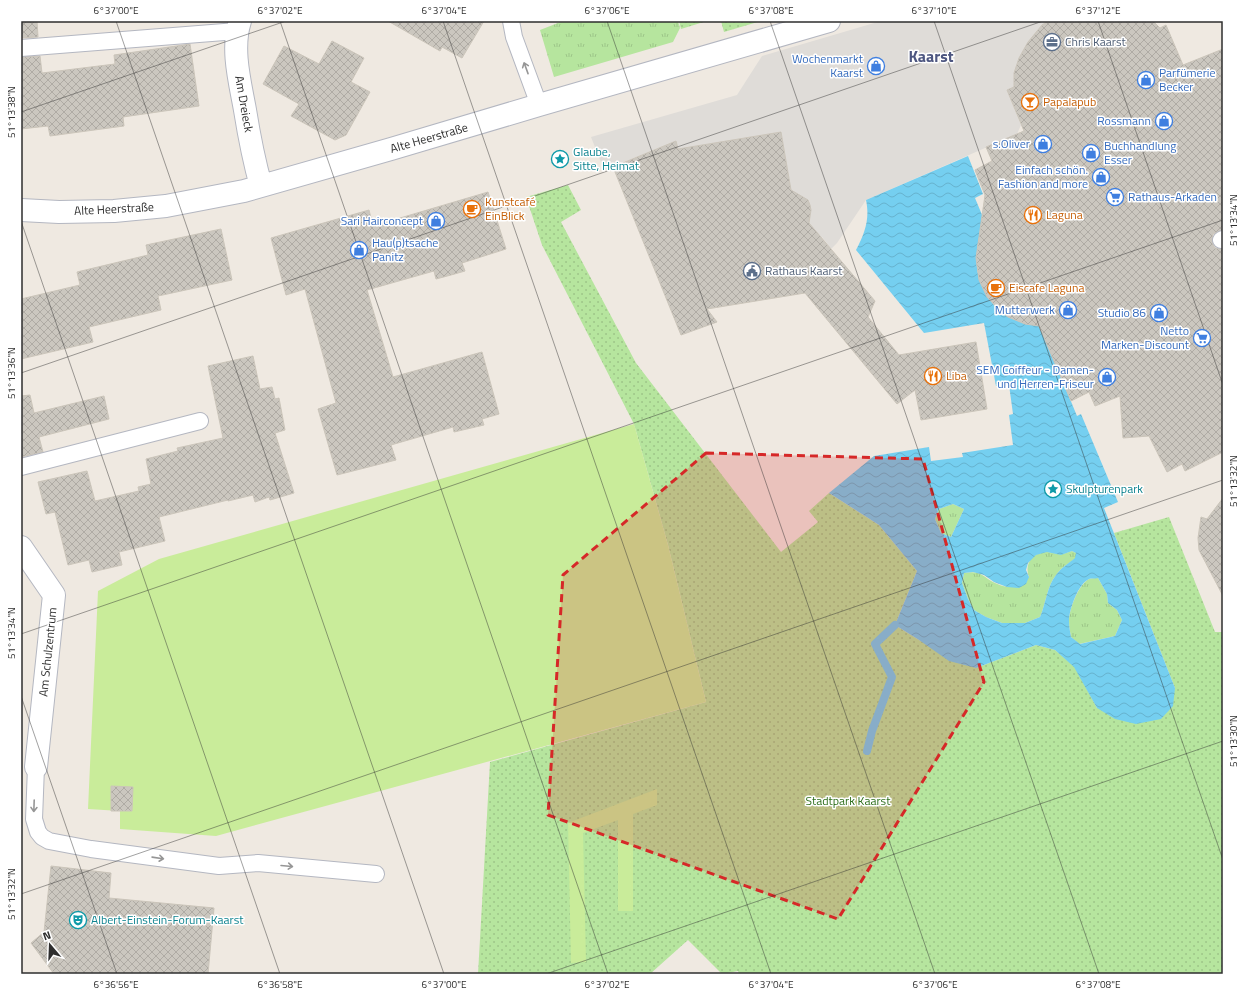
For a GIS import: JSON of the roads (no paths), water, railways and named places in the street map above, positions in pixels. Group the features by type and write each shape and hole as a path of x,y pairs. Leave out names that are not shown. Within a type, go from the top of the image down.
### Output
{"street":[{"name":"Alte Heerstraße","path":"21,210 59,212 114,211 159,206 224,195 391,149 829,21"},
{"name":"Am Dreieck","path":"238,26 237,67 254,158 261,186"},
{"name":"Am Schulzentrum","path":"21,547 54,595 36,767"}],"lane":[{"path":"511,21 514,37 539,105"},
{"path":"21,48 238,26"},
{"path":"21,467 200,422"},
{"path":"36,767 34,819 38,832 49,841 91,849 219,866 258,863 376,874"}],"water":[{"path":"968,156 983,194 975,198 1000,258 978,243 977,269 981,284 989,299 1005,315 1012,319 1027,323 1039,324 1077,416 1081,414 1118,502 1104,508 1175,688 1173,706 1161,719 1136,724 1115,719 1097,708 1074,667 1055,650 1036,645 976,668 949,661 895,625 917,571 879,525 829,493 874,456 929,447 931,461 963,457 962,453 1013,445 1009,415 1013,414 1009,385 996,386 984,323 924,333 856,250 866,226 866,200","holes":["953,504 964,509 951,537 941,533 935,519 939,509","1072,551 1076,553 1075,558 1060,570 1053,579 1040,617 1025,623 1002,623 986,617 974,610 962,583 964,573 973,572 984,575 994,582 1007,587 1019,588 1026,584 1029,577 1026,570 1028,563 1036,555 1047,552 1061,555","1098,578 1107,594 1108,603 1117,610 1122,620 1115,636 1080,644 1071,637 1069,616 1081,586 1089,579"]}],"waterway":[{"path":"867,751 872,731 892,677 875,644 895,625"}],"place":[{"name":"Chris Kaarst","path":"1052,42"},
{"name":"Wochenmarkt Kaarst","path":"876,66"},
{"name":"Parfümerie Becker","path":"1146,80"},
{"name":"Papalapub","path":"1030,102"},
{"name":"Rossmann","path":"1164,121"},
{"name":"s.Oliver","path":"1043,144"},
{"name":"Buchhandlung Esser","path":"1091,153"},
{"name":"Glaube, Sitte, Heimat","path":"560,159"},
{"name":"Einfach schön. Fashion and more","path":"1101,177"},
{"name":"Rathaus-Arkaden","path":"1115,197"},
{"name":"Kunstcafé EinBlick","path":"472,209"},
{"name":"Laguna","path":"1033,215"},
{"name":"Sari Hairconcept","path":"436,221"},
{"name":"Hau(p)tsache Panitz","path":"359,250"},
{"name":"Rathaus Kaarst","path":"752,271"},
{"name":"Eiscafe Laguna","path":"996,288"},
{"name":"Mutterwerk","path":"1068,310"},
{"name":"Studio 86","path":"1159,313"},
{"name":"Netto Marken-Discount","path":"1202,338"},
{"name":"Liba","path":"933,376"},
{"name":"SEM Coiffeur - Damen- und Herren-Friseur","path":"1107,377"},
{"name":"Skulpturenpark","path":"1053,489"},
{"name":"Albert-Einstein-Forum-Kaarst","path":"78,920"}],"district":[{"name":"Kaarst","path":"931,56"}],"park label":[{"name":"Stadtpark Kaarst","path":"848,801"}]}
